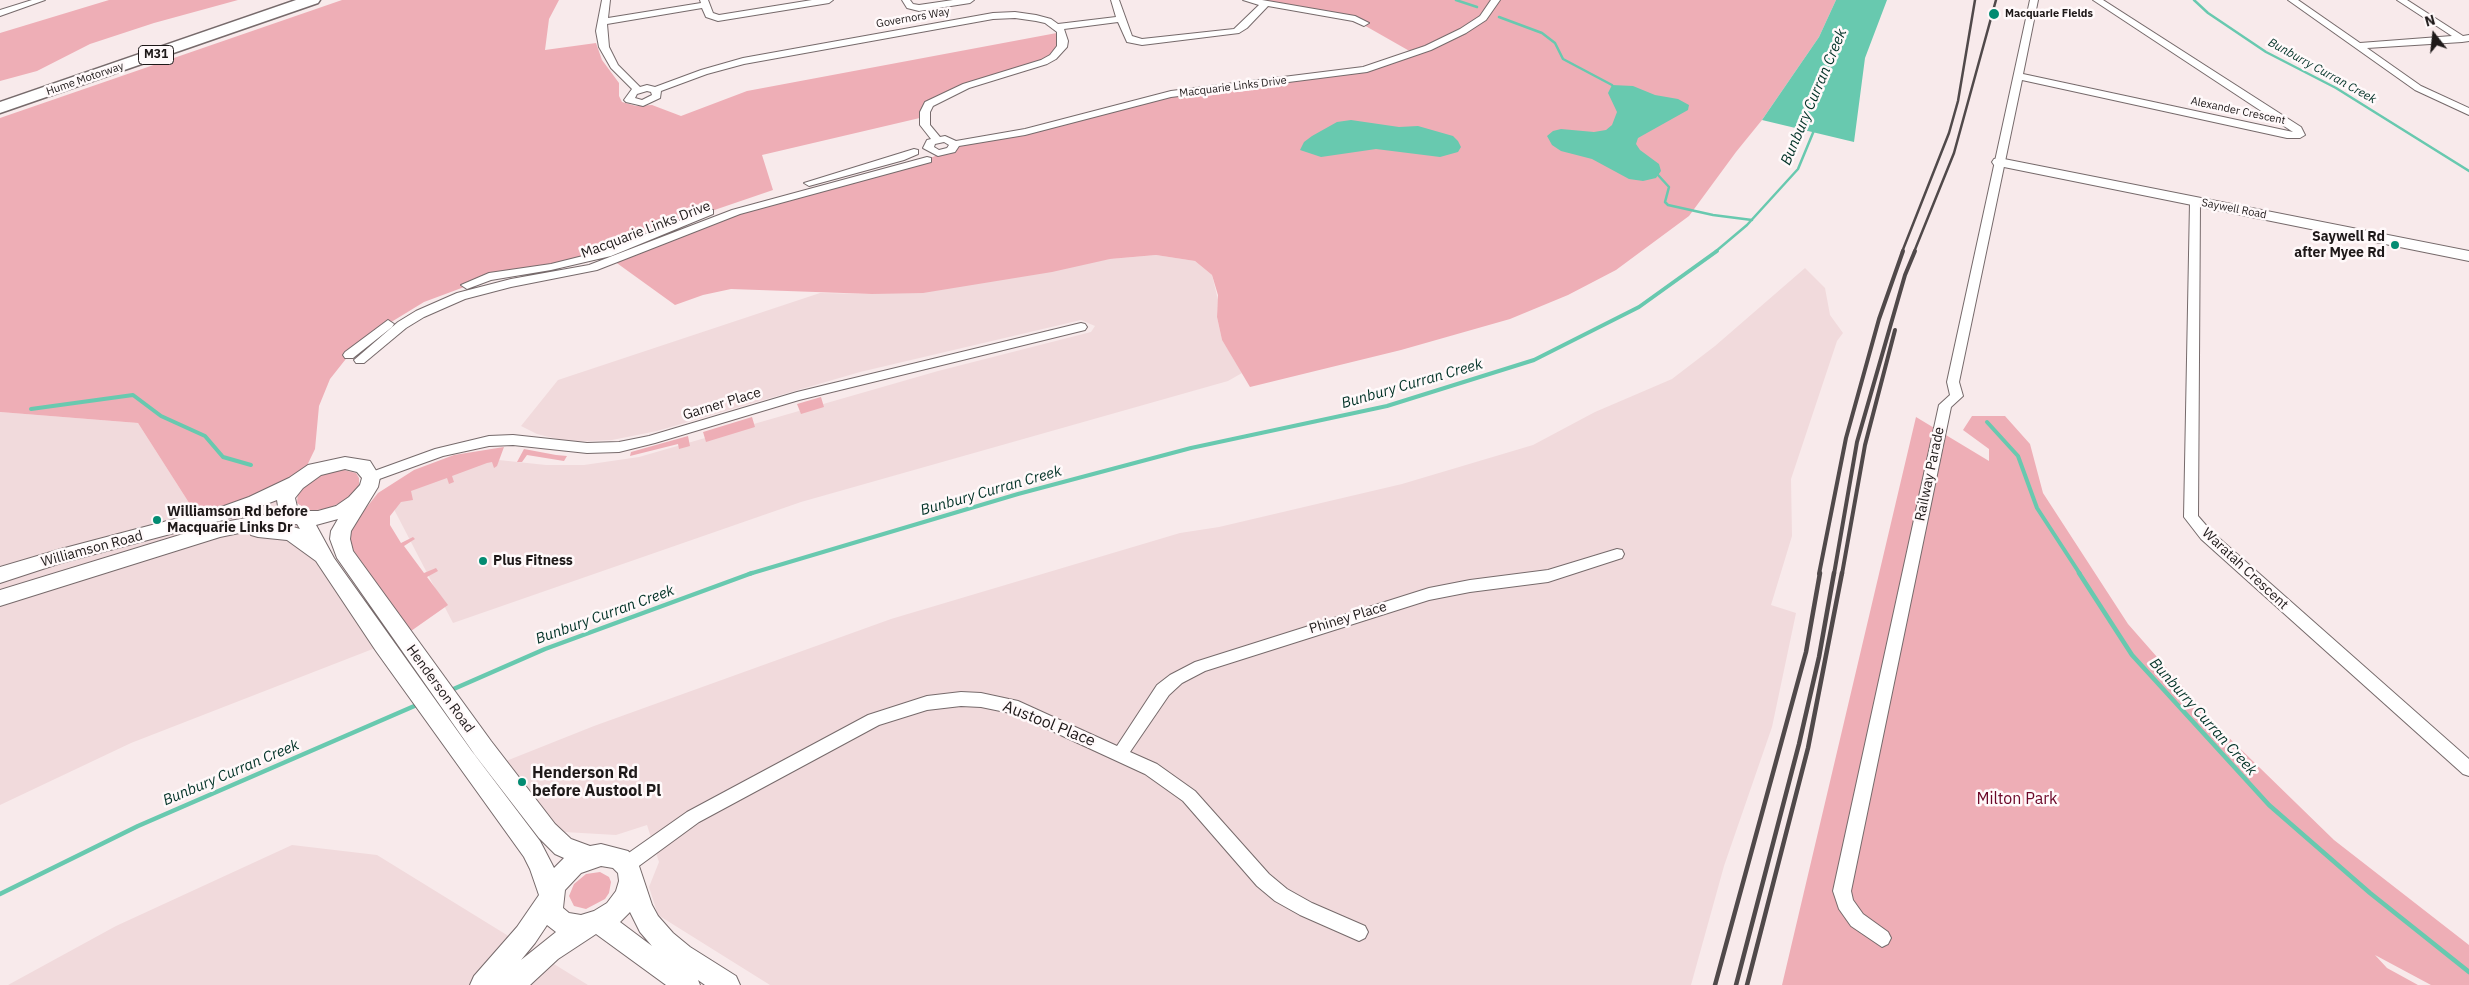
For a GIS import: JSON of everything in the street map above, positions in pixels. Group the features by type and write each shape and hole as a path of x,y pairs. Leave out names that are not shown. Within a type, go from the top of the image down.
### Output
{"highway":[{"name":"Hume Motorway","path":"0,108 312,0"},
{"name":"Hume Motorway","path":"0,90 118,49"}],"main road":[{"name":"Saywell Road","path":"2000,162 2469,256"},
{"name":"Williamson Road","path":"0,575 60,556 227,512 256,502 296,483 315,470 345,463 363,466 371,477"},
{"name":"Henderson Road","path":"371,477 369,487 341,531 341,548 404,637 532,849 541,866 550,897"},
{"name":"Henderson Road","path":"296,483 288,493 285,503 288,511 300,517 327,563 383,645 473,752 554,838 563,847 590,857"},
{"name":"Williamson Road","path":"0,598 239,525 300,517 318,518 334,514 361,497"},
{"path":"131,559 212,537 267,530 294,535 305,541 327,563"},
{"path":"484,985 526,935 550,897 555,883 568,869 590,857 611,856 629,871 641,909 649,924 664,941 681,956 728,985"},
{"path":"511,985 549,950 611,915 624,901 629,891 629,871"},
{"path":"550,897 550,910 559,921 575,927 594,923 616,935 687,985"}],"street":[{"path":"0,13 41,0"},
{"path":"606,0 602,20 705,2 709,14 718,18 829,0"},
{"path":"906,0 910,6 919,8 970,0"},
{"path":"1115,0 1127,36 1135,41 1142,42 1228,32 1244,26 1265,4"},
{"path":"1247,0 1355,19 1364,23"},
{"name":"Macquarie Links Drive","path":"1058,29 1064,41 1062,47 1053,57 1044,62 966,86 929,104 925,112 925,125 937,140 949,139 955,144 1025,132 1171,94 1364,70 1428,48 1462,31 1483,18 1496,0"},
{"name":"Railway Parade","path":"1882,938 1857,920 1845,903 1842,891 1945,405 1957,396 1953,382 2034,0"},
{"name":"Alexander Crescent","path":"2019,76 2286,135 2300,135 2296,129 2098,0"},
{"path":"2292,0 2418,88 2469,112"},
{"path":"2401,0 2466,38"},
{"name":"Governors Way","path":"602,20 604,47 614,66 638,90 647,88 656,90 717,68 743,61 993,16 1028,16 1048,21 1058,29"},
{"path":"1058,29 1122,21"},
{"path":"2358,46 2466,38"},
{"path":"2451,104 2469,102"},
{"name":"Macquarie Links Drive","path":"914,152 724,206 607,254 551,267 489,277 466,285 424,302 403,314 354,357 420,314 461,296 510,283 593,268 736,212 927,160"},
{"name":"Waratah Crescent","path":"2195,202 2191,517 2206,535 2469,770"},
{"name":"Garner Place","path":"371,477 440,452 489,441 513,440 587,448 625,445 683,431 805,394 1081,327"},
{"name":"Phiney Place","path":"1120,754 1159,695 1176,679 1200,666 1429,594 1470,586 1548,576 1618,554"},
{"name":"Austool Place","path":"629,871 661,838 729,796 874,720 927,703 961,699 982,700 1012,707 1151,769 1189,796 1263,880 1281,895 1306,909 1359,932"}],"shaded area":[{"path":"1156,255 1195,261 1212,275 1218,300 1217,317 1222,340 1242,373 1228,381 801,502 453,623 384,490 489,459 546,465 584,465 639,457 938,371 1091,332 1095,326 1081,320 860,372 657,431 612,440 569,442 537,434 521,426 558,380 820,293 872,294 1110,259"},
{"path":"1805,268 1825,288 1830,315 1843,333 1837,341 1791,479 1792,536 1771,605 1796,613 1772,727 1724,866 1691,985 770,985 658,915 649,887 659,862 647,825 616,835 547,831 496,765 594,726 891,619 1180,533 1219,527 1402,484 1533,445 1595,412 1672,379 1715,346"},
{"path":"0,412 138,423 200,520 285,497 383,645 131,743 0,805"},
{"path":"292,845 377,855 588,985 8,985 116,926"}],"green space":[{"path":"109,0 238,0 154,23 90,44 37,71 0,81 0,33"},
{"path":"342,0 559,0 549,19 545,50 596,43 602,60 619,83 619,96 622,102 636,106 652,105 681,116 747,91 1062,32 1054,58 966,86 929,104 924,117 762,155 773,190 691,218 615,251 491,277 424,302 388,324 349,355 330,379 319,406 315,449 301,478 200,520 138,423 0,412 0,118"},
{"path":"1245,0 1836,0 1819,37 1762,120 1689,216 1616,270 1568,295 1510,319 1401,350 1250,387 1222,340 1217,317 1218,295 1212,275 1195,261 1156,255 1110,259 1052,272 923,293 872,294 731,289 703,295 675,305 614,261 744,209 907,167 943,153 955,144 999,138 1172,94 1363,71 1413,53 1355,20"},
{"path":"821,397 824,407 801,414 797,404"},
{"name":"Milton Park","path":"1972,416 2005,416 2030,444 2043,493 2128,624 2222,731 2334,840 2469,945 2469,985 2431,985 2375,955 2387,968 2418,985 1782,985 1916,417 1989,461 1989,449 1963,430"},
{"path":"752,417 755,427 706,442 703,432"},
{"path":"688,436 690,446 679,449 678,444 630,456 631,452"},
{"path":"504,447 497,466 494,468 492,462 487,463 452,476 454,482 449,484 447,478 411,491 413,500 401,502 390,516 390,525 401,543 413,537 415,539 404,546 424,573 436,568 438,571 427,577 448,605 411,631 350,546 350,528 378,493 414,470 454,455"},
{"path":"524,449 567,456 564,461 527,455 522,462 517,462"},
{"path":"340,469 356,473 359,478 359,485 348,499 327,509 316,510 307,510 297,503 298,491 320,474"},
{"path":"600,872 609,877 611,882 609,893 605,899 586,909 574,906 569,896 574,884 586,874"}],"water":[{"path":"1836,0 1887,0 1865,58 1854,142 1762,120 1819,37"},
{"path":"1612,85 1633,86 1655,95 1678,99 1689,105 1688,110 1638,138 1636,144 1640,150 1659,164 1661,171 1656,178 1643,181 1629,179 1592,159 1561,151 1552,145 1547,136 1553,131 1561,129 1594,132 1606,130 1612,125 1617,112 1608,93"},
{"path":"1351,120 1399,127 1418,126 1453,136 1461,147 1458,152 1440,157 1376,149 1321,157 1300,150 1304,142 1312,136 1337,122"}],"waterway":[{"path":"1456,0 1477,7"},
{"name":"Bunburry Curran Creek","path":"2194,0 2208,13 2266,52 2336,88 2469,171"},
{"path":"1499,17 1542,33 1555,43 1563,59 1612,85"},
{"name":"Bunbury Curran Creek","path":"1752,220 1798,169 1815,128"},
{"path":"1658,175 1669,187 1665,202 1668,205 1713,215 1752,220"},
{"name":"Bunbury Curran Creek","path":"1715,252 1752,220"},
{"name":"Bunbury Curran Creek","path":"750,574 1018,494 1191,448 1387,406 1534,360 1639,307 1717,251"},
{"path":"31,409 133,395 161,416 205,436 223,457 251,465"},
{"name":"Bunburry Curran Creek","path":"1987,422 2018,456 2037,508 2080,574"},
{"name":"Bunburry Curran Creek","path":"2079,573 2132,655 2269,805 2370,893 2469,972"},
{"name":"Bunbury Curran Creek","path":"449,691 545,649 750,574"},
{"name":"Bunbury Curran Creek","path":"0,894 138,826 419,704"}],"railway":[{"path":"1902,252 1949,133 1958,101 1975,0"},
{"path":"1914,252 1954,153 1996,0"},
{"path":"1819,574 1846,438 1879,319 1903,251"},
{"path":"1834,574 1857,442 1905,275 1915,251"},
{"path":"1842,574 1865,445 1895,330"},
{"path":"1715,985 1806,652 1820,573"},
{"path":"1736,985 1799,744 1819,657 1834,573"},
{"path":"1747,985 1808,748 1842,573"}],"place":[{"name":"Macquarie Fields","path":"1994,14"},
{"name":"Saywell Rd after Myee Rd","path":"2395,245"},
{"name":"Williamson Rd before Macquarie Links Dr","path":"157,520"},
{"name":"Plus Fitness","path":"483,561"},
{"name":"Henderson Rd before Austool Pl","path":"522,782"}]}
